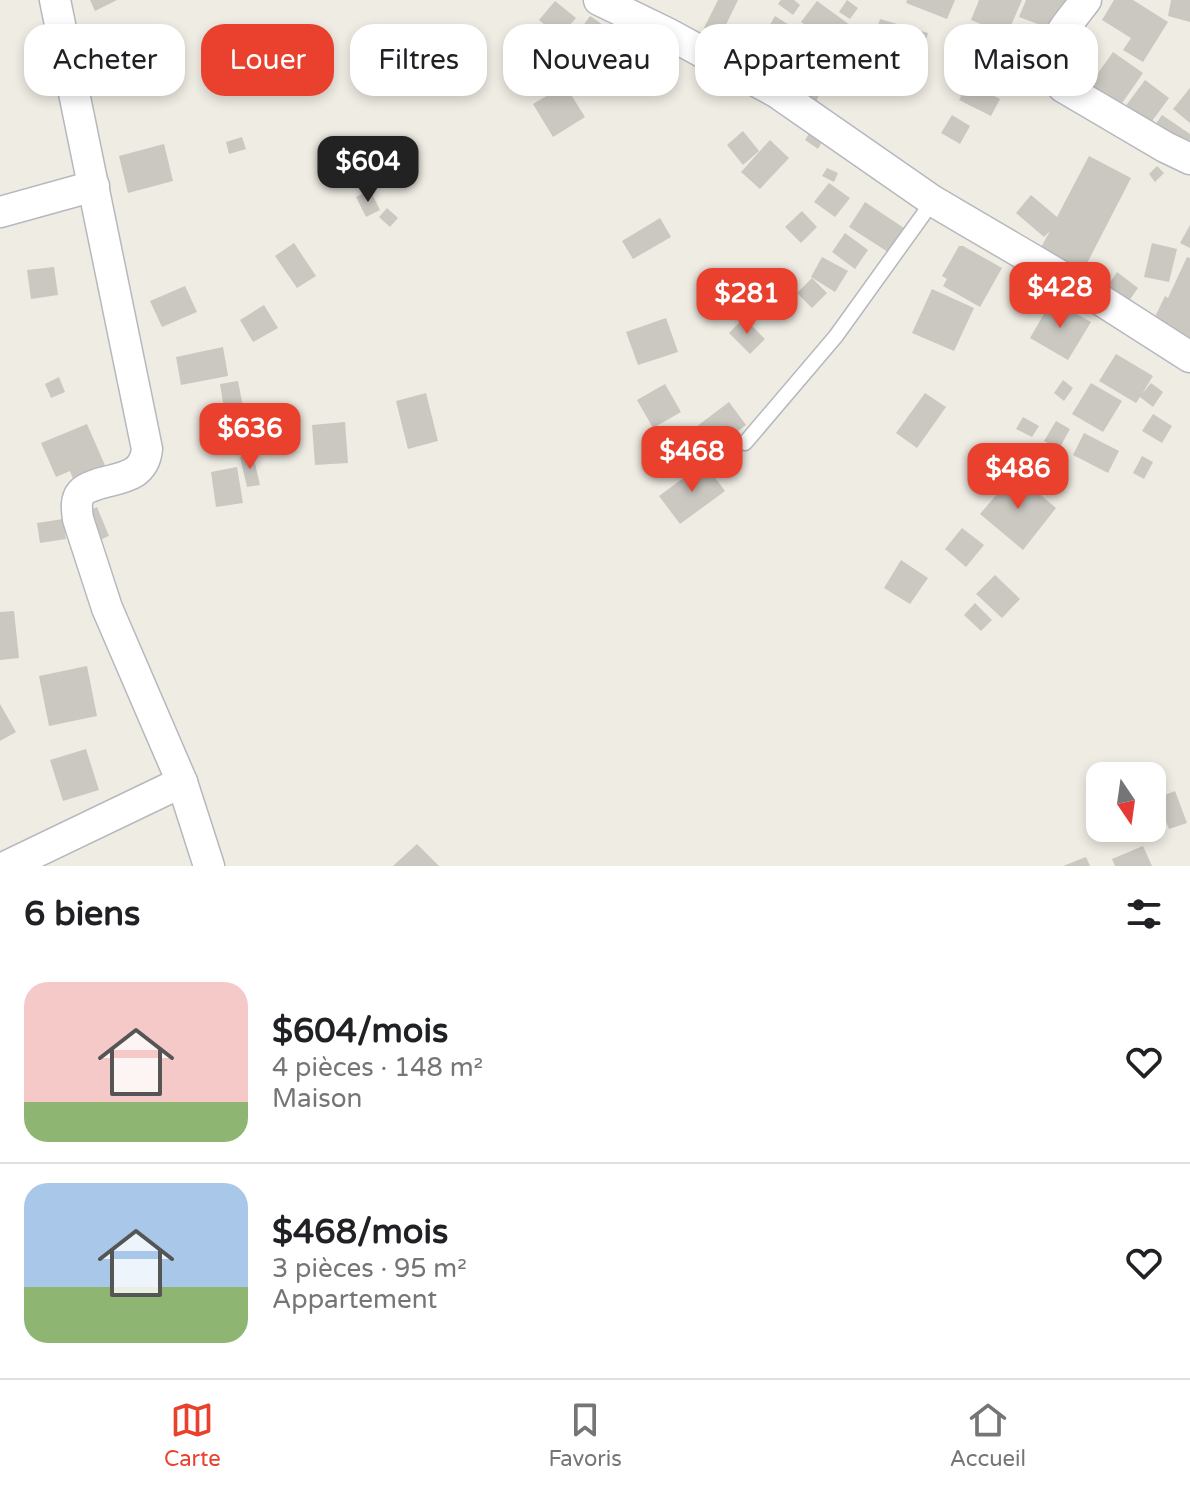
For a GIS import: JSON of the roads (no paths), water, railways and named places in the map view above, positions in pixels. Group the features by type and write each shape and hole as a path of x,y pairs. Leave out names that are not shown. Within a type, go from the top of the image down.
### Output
{"street":[{"path":"55,0 147,449 145,464 135,473 87,488 80,494 78,519 107,608 182,782 209,866"},
{"path":"599,0 776,92 933,201 1093,295 1190,357"},
{"path":"1086,0 1058,39 1051,56 1055,79 1063,87 1190,159"},
{"path":"0,212 94,186"},
{"path":"7,866 182,782"}],"lane":[{"path":"745,443 836,336 933,201"}]}
